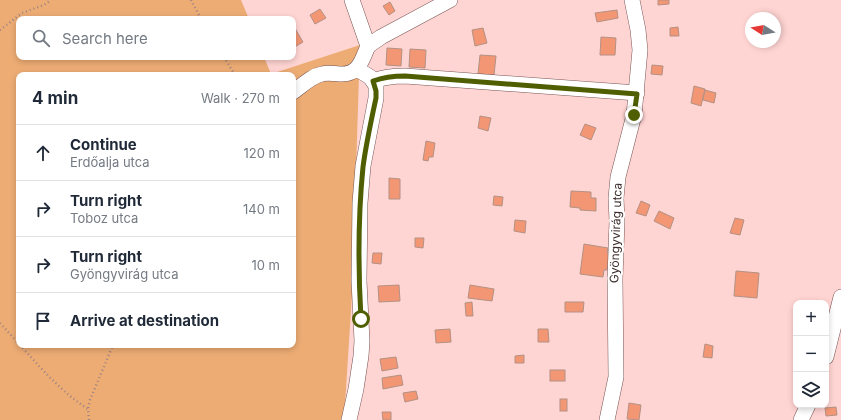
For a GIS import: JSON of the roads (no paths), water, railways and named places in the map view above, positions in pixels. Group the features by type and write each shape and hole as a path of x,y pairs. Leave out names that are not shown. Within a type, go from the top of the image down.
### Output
{"street":[{"path":"352,0 368,46"},
{"path":"296,90 318,75 329,72 344,74 352,72 357,69 361,63 368,46 381,37 450,0"},
{"name":"Gyöngyvirág utca","path":"607,420 616,377 616,198 618,177 634,115 640,50 632,0"},
{"path":"349,420 356,389 362,341 359,274 360,204 363,166 376,98 376,91 373,81 370,77 357,69"},
{"path":"373,81 393,76 405,76 637,94"},
{"path":"829,345 841,297"},
{"path":"801,420 807,408"}]}
